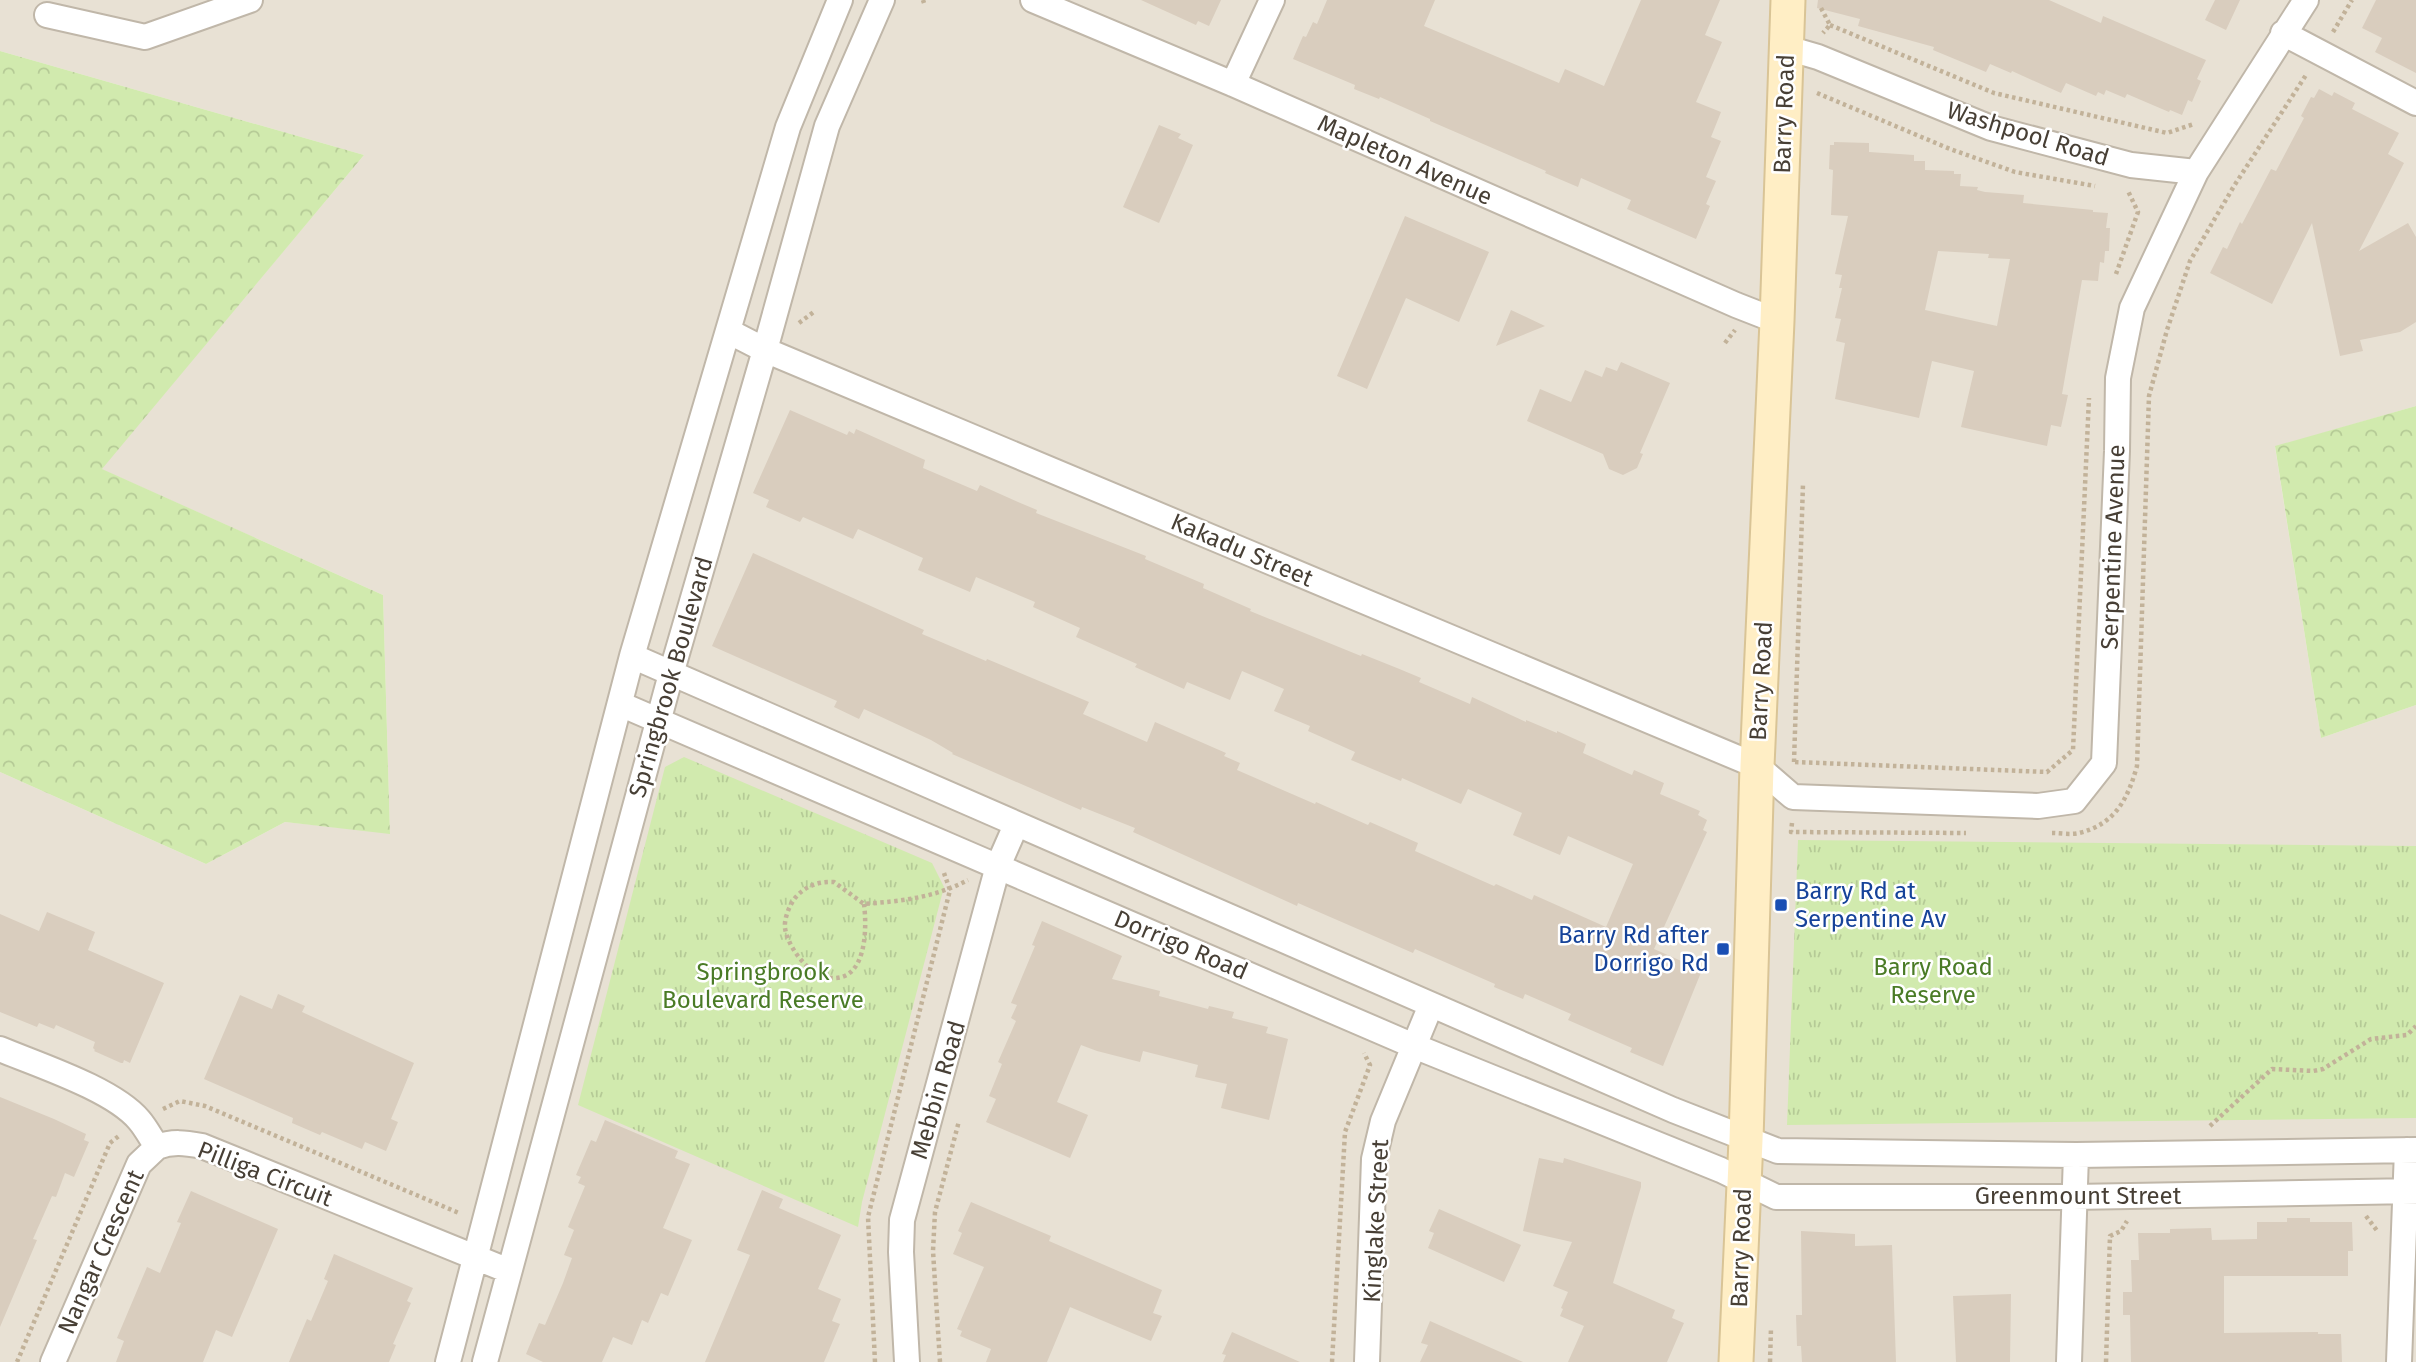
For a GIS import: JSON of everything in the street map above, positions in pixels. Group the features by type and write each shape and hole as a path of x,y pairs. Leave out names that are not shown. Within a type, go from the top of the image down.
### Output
{"street":[{"path":"47,15 145,37 250,0"},
{"name":"Springbrook Boulevard","path":"448,1362 632,656 788,127 840,0"},
{"name":"Springbrook Boulevard","path":"485,1362 671,674 827,126 882,0"},
{"name":"Mapleton Avenue","path":"1033,0 1233,84 1686,284 1777,321"},
{"path":"1233,84 1272,0"},
{"name":"Barry Road","path":"1736,1362 1788,0"},
{"name":"Serpentine Avenue","path":"1757,766 1793,797 2038,806 2074,801 2104,763 2118,377 2132,308 2196,172 2306,0"},
{"path":"2283,33 2416,103"},
{"name":"Washpool Road","path":"1787,48 1818,57 1991,128 2131,165 2196,172"},
{"name":"Kakadu Street","path":"728,331 765,350 1757,766"},
{"name":"Dorrigo Road","path":"632,656 1746,1140"},
{"name":"Dorrigo Road","path":"620,704 1414,1046 1744,1181"},
{"name":"Mebbin Road","path":"907,1362 901,1252 902,1220 998,866 1017,825"},
{"name":"Kinglake Street","path":"1367,1362 1374,1159 1383,1121 1431,1005"},
{"path":"0,1049 96,1090 123,1106 139,1119 157,1147"},
{"name":"Greenmount Street","path":"1746,1140 1778,1151 2076,1155 2412,1150"},
{"name":"Pilliga Circuit","path":"157,1147 169,1143 202,1146 509,1271"},
{"name":"Nangar Crescent","path":"53,1362 139,1164 157,1147"},
{"path":"2399,1362 2412,1150"},
{"path":"2069,1362 2076,1155"},
{"name":"Greenmount Street","path":"1744,1181 1776,1197 2073,1197 2411,1191"}],"path":[{"path":"1830,25 1994,93 2167,133 2188,127 2201,119"},
{"path":"1816,93 1950,149 2015,172 2104,187"},
{"path":"2113,284 2138,212 2130,191 2117,189"},
{"path":"1725,343 1736,328"},
{"path":"1794,762 2047,772 2073,750 2089,392"},
{"path":"875,1362 868,1217 950,890 943,869"},
{"path":"864,904 863,952 857,964 837,978 814,971 794,949 785,926 795,899 814,884 834,882 864,904 912,901 950,890 975,877"},
{"path":"2208,1128 2272,1069 2323,1069 2371,1039 2407,1035 2416,1026"},
{"path":"1332,1362 1345,1132 1370,1066 1363,1049"},
{"path":"17,1362 110,1143 139,1119 180,1101 205,1106 459,1213"},
{"path":"940,1362 933,1251 935,1212 959,1121"},
{"path":"2106,1362 2110,1236 2121,1231 2133,1209"},
{"path":"2360,1209 2380,1234"}],"shaded area":[{"path":"0,0 2416,0 2416,406 2275,447 2321,738 2416,705 2416,1362 0,1362 0,772 206,864 285,822 390,833 383,595 101,469 364,155 0,51"}],"green space":[{"path":"0,51 364,155 102,469 383,595 390,834 285,822 206,864 0,772"},
{"path":"2416,406 2416,705 2321,738 2275,446"},
{"name":"Springbrook Boulevard Reserve","path":"684,757 932,863 944,887 862,1202 858,1227 578,1105 665,767"},
{"name":"Barry Road Reserve","path":"1798,840 2416,846 2416,1118 1787,1125"}],"building":[{"path":"1141,0 1221,0 1209,26 1198,21 1196,25"},
{"path":"1327,0 1435,0 1424,26 1559,83 1565,69 1604,86 1641,0 1720,0 1705,35 1722,42 1696,102 1721,112 1711,137 1721,141 1706,177 1716,181 1706,204 1710,206 1696,239 1627,209 1631,200 1581,178 1578,187 1380,97 1379,99 1354,89 1355,85 1293,59 1303,36 1306,37 1313,22 1317,24"},
{"path":"1818,0 2049,0 2101,23 2103,16 2206,60 2197,79 2201,81 2192,102 2188,100 2182,115 2127,94 2125,98 2106,90 2104,95 2098,92 2096,96 2066,83 2061,93 1990,64 1986,72 1933,50 1934,47 1858,26 1860,19 1817,8"},
{"path":"2215,0 2240,0 2226,30 2205,20"},
{"path":"2376,0 2416,0 2416,73 2375,52 2382,38 2362,28"},
{"path":"2319,89 2332,96 2334,92 2355,103 2352,109 2399,133 2388,154 2404,163 2359,251 2408,223 2416,237 2416,322 2400,332 2360,340 2363,351 2340,356 2312,223 2272,304 2210,273 2223,247 2227,249 2240,222 2242,224 2271,169 2276,171 2304,118 2301,116 2311,97 2314,98"},
{"path":"1159,125 1181,134 1178,138 1193,145 1159,223 1123,207"},
{"path":"1834,142 1869,143 1869,152 1914,155 1914,161 1925,161 1925,170 1954,171 1954,174 1961,174 1960,186 1978,187 1977,190 1985,192 2024,195 2023,203 2108,213 2106,228 2110,228 2109,251 2105,251 2104,263 2100,262 2098,281 2082,280 2062,394 2068,395 2061,427 2051,425 2047,446 1961,427 1974,371 1932,361 1919,418 1835,399 1845,343 1836,341 1841,319 1835,318 1842,275 1835,274 1848,216 1831,215 1833,170 1829,169 1830,145 1834,145","holes":["1938,251 1989,254 1988,258 2010,259 1997,326 1925,310"]},
{"path":"1405,216 1489,252 1459,322 1406,298 1367,389 1337,376"},
{"path":"1511,310 1545,326 1496,346"},
{"path":"1621,362 1670,383 1640,453 1643,454 1637,468 1623,475 1609,469 1603,454 1527,421 1540,389 1571,402 1585,370 1602,377 1606,367 1617,371"},
{"path":"790,410 847,435 849,431 854,434 856,429 925,460 923,468 977,491 980,485 1037,510 1036,513 1146,556 1145,559 1204,584 1203,588 1251,609 1250,611 1421,678 1419,682 1470,704 1472,697 1526,722 1557,731 1586,744 1583,753 1632,775 1634,770 1664,783 1660,794 1700,811 1698,815 1707,820 1703,830 1707,832 1654,949 1702,970 1663,1066 1630,1052 1632,1048 1568,1020 1571,1014 1525,994 1523,999 1415,949 1413,953 1298,903 1297,906 1133,832 1135,828 1082,807 1081,810 952,754 931,740 864,709 859,719 834,707 837,701 712,646 753,553 924,630 922,634 1089,702 1083,714 1147,742 1155,722 1226,753 1224,756 1240,763 1237,770 1315,804 1316,802 1368,825 1370,822 1418,843 1415,851 1494,886 1496,884 1532,900 1534,895 1606,927 1633,864 1568,836 1560,855 1513,835 1522,813 1468,789 1461,804 1402,778 1401,781 1351,760 1355,752 1308,731 1310,726 1274,711 1284,689 1242,671 1230,700 1187,682 1184,689 1135,667 1137,664 1076,637 1080,628 1033,607 1035,602 976,577 970,592 918,570 923,558 858,529 853,539 803,517 800,522 766,507 769,500 753,493"},
{"path":"47,912 95,932 88,950 164,983 130,1063 124,1060 121,1063 94,1051 95,1042 56,1025 54,1029 39,1023 37,1027 0,1012 0,914 39,931"},
{"path":"1042,921 1122,956 1112,979 1160,991 1159,996 1208,1009 1209,1006 1234,1012 1232,1018 1268,1027 1266,1033 1288,1039 1269,1120 1221,1108 1227,1084 1195,1077 1198,1065 1143,1051 1140,1062 1081,1045 1057,1102 1088,1115 1070,1158 986,1122 996,1099 989,1096 1002,1064 998,1062 1016,1021 1011,1018 1017,1005 1011,1003 1035,946 1032,945"},
{"path":"278,994 305,1006 302,1012 414,1063 391,1119 398,1122 386,1151 365,1142 362,1149 322,1132 320,1135 292,1123 293,1118 204,1079 240,995 272,1009"},
{"path":"0,1097 86,1134 84,1140 89,1142 74,1177 65,1173 56,1197 52,1196 33,1239 37,1240 0,1327"},
{"path":"605,1120 678,1151 675,1158 690,1164 663,1228 692,1240 668,1296 661,1293 648,1323 642,1320 632,1345 613,1337 602,1362 543,1362 526,1354 539,1323 545,1325 572,1258 564,1255 574,1230 568,1227 585,1186 578,1183 581,1177 576,1175 591,1140 596,1142"},
{"path":"1539,1158 1563,1163 1564,1158 1641,1182 1613,1283 1675,1310 1672,1318 1684,1323 1667,1362 1568,1362 1584,1326 1560,1316 1568,1292 1553,1286 1572,1242 1523,1231"},
{"path":"762,1190 783,1199 779,1208 841,1235 818,1289 841,1299 832,1321 840,1324 824,1362 705,1362 750,1255 737,1250"},
{"path":"191,1191 278,1229 232,1337 216,1330 203,1362 116,1362 124,1341 117,1338 147,1267 160,1273 181,1223 177,1222"},
{"path":"971,1202 1051,1236 1049,1241 1162,1290 1153,1313 1162,1316 1151,1341 1070,1307 1047,1362 986,1362 991,1349 960,1336 962,1331 957,1329 984,1267 953,1254 962,1233 958,1231"},
{"path":"1439,1209 1521,1245 1504,1282 1428,1248 1434,1233 1429,1231"},
{"path":"2287,1218 2310,1218 2310,1222 2352,1222 2353,1251 2348,1251 2348,1276 2224,1276 2224,1333 2341,1334 2342,1362 2131,1362 2130,1315 2123,1315 2123,1292 2132,1292 2131,1260 2139,1260 2138,1233 2170,1233 2170,1229 2211,1228 2212,1240 2257,1239 2257,1222 2287,1222"},
{"path":"1801,1231 1855,1234 1855,1246 1892,1245 1896,1362 1802,1362 1801,1346 1797,1346 1796,1315 1802,1315"},
{"path":"334,1254 413,1288 407,1301 411,1303 393,1344 396,1345 389,1362 289,1362 307,1319 311,1321 328,1281 324,1279"},
{"path":"2011,1294 2010,1362 1956,1362 1953,1296"},
{"path":"1430,1321 1523,1362 1420,1362 1428,1345 1421,1343"},
{"path":"1232,1332 1300,1362 1223,1362 1226,1355 1222,1354"}],"place":[{"name":"Barry Rd at Serpentine Av","path":"1781,905"},
{"name":"Barry Rd after Dorrigo Rd","path":"1723,949"}]}
